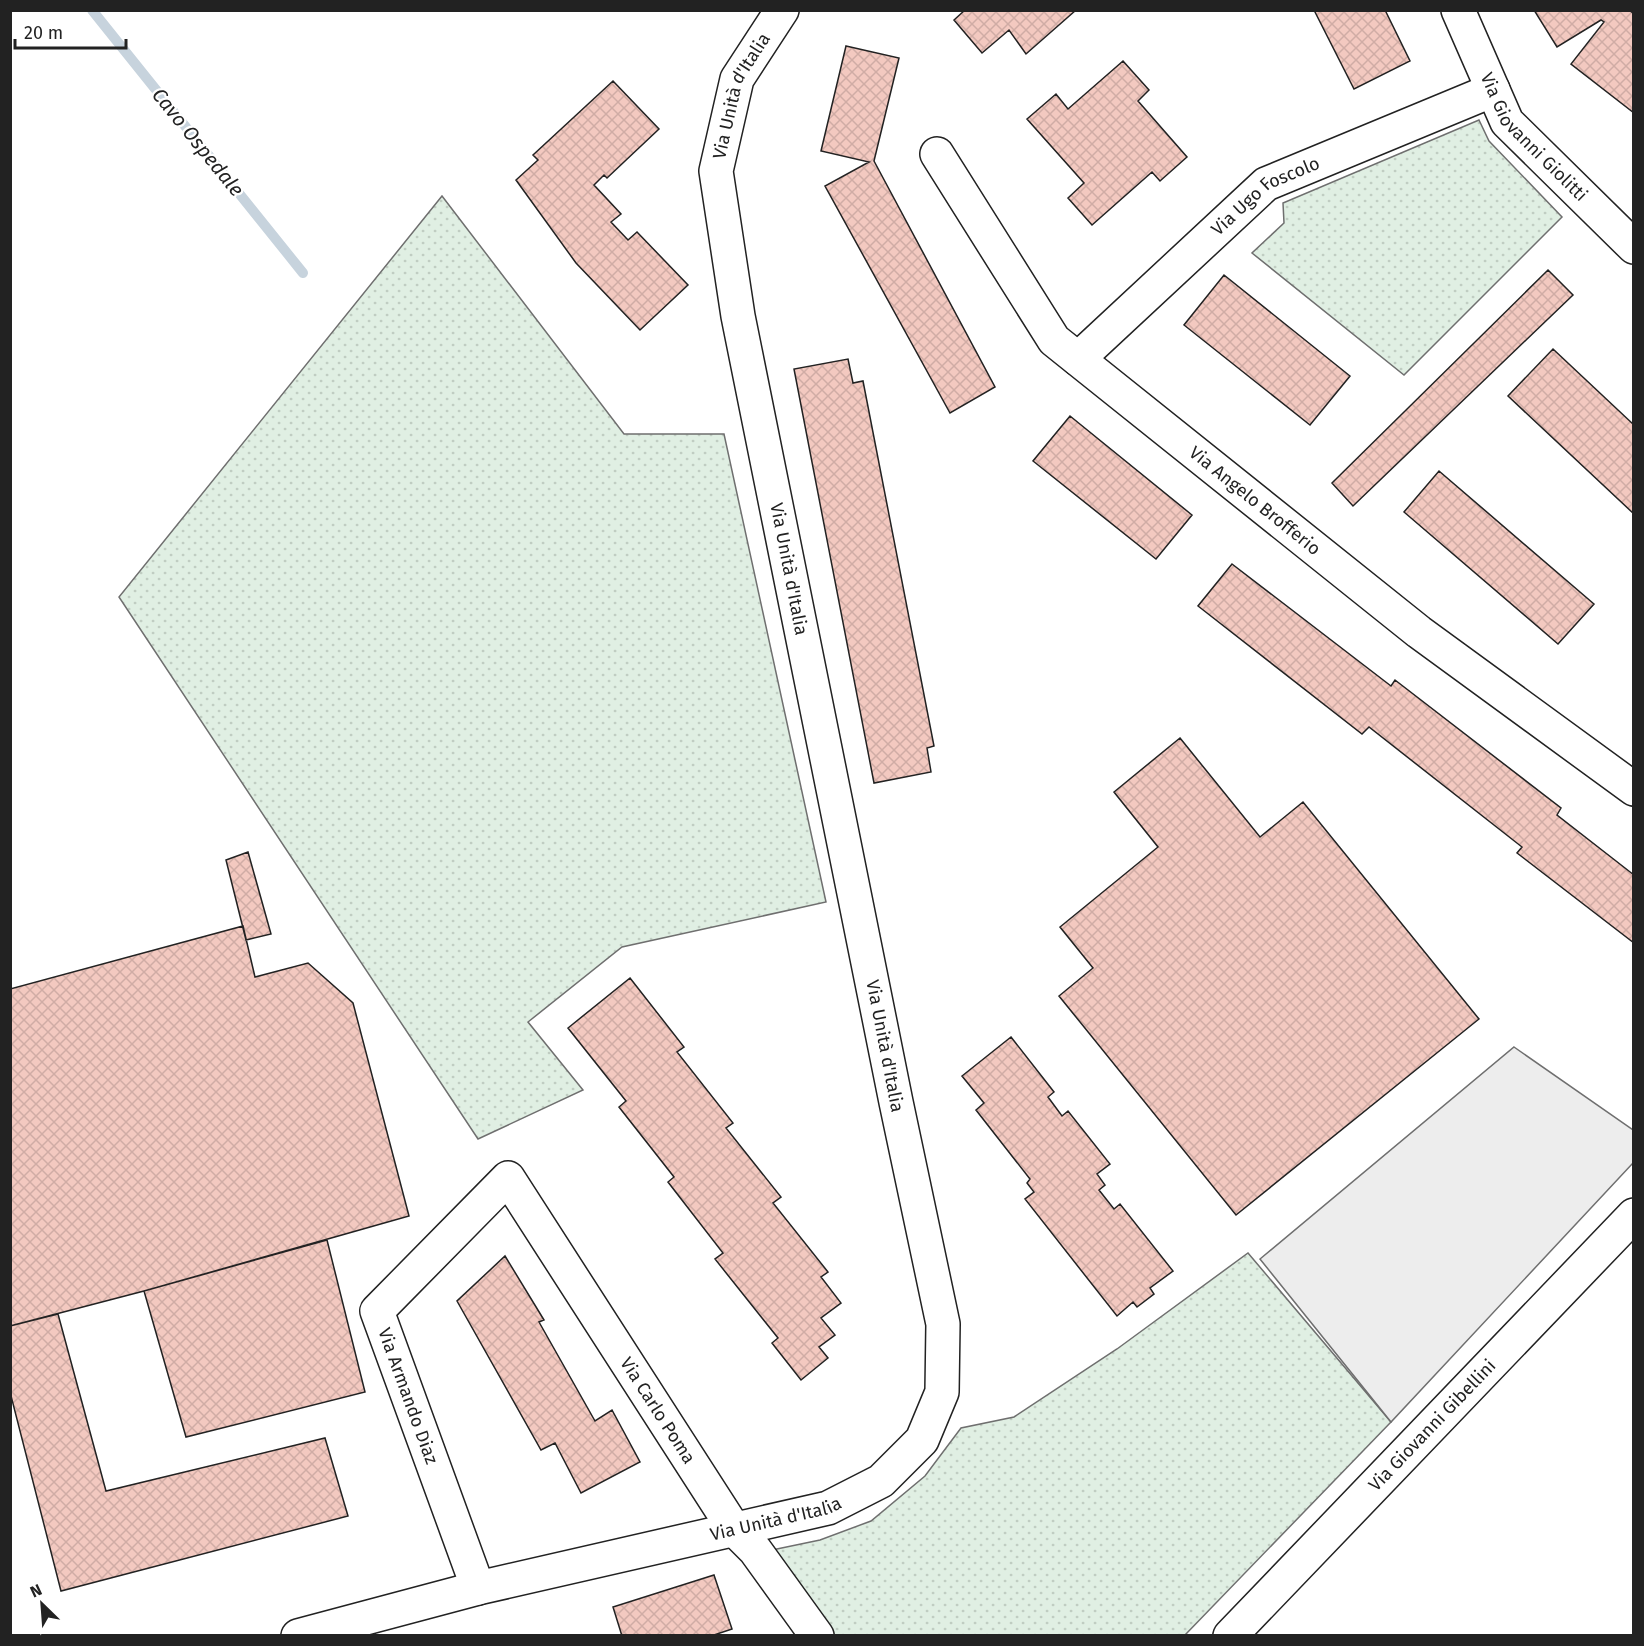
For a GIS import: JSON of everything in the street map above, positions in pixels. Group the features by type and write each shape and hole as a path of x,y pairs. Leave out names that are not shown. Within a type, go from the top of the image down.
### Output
{"street":[{"name":"Via Unità d'Italia","path":"298,1635 353,1629 478,1588 828,1508 881,1481 922,1440 942,1392 943,1324 893,1090 741,328 716,171 737,79 782,10"},
{"name":"Via Giovanni Giolitti","path":"1458,10 1507,122 1634,247"},
{"name":"Via Ugo Foscolo","path":"1078,359 1266,184 1493,90"},
{"name":"Via Angelo Brofferio","path":"937,154 1054,340 1419,632 1634,789"},
{"name":"Via Carlo Poma","path":"508,1178 734,1529 755,1551 817,1635"},
{"name":"Via Armando Diaz","path":"478,1588 377,1311 508,1178"},
{"name":"Via Giovanni Gibellini","path":"1230,1635 1634,1215"}],"green space":[{"path":"1479,120 1489,141 1562,217 1404,375 1252,253 1284,223 1283,203"},
{"path":"442,196 624,434 724,434 826,902 622,947 528,1022 583,1090 478,1139 119,597"},
{"path":"1248,1253 1391,1422 1185,1635 833,1635 772,1550 820,1540 871,1521 925,1476 961,1428 1014,1417 1117,1349"}],"shaded area":[{"path":"1514,1047 1633,1130 1633,1163 1391,1422 1260,1259"}],"building":[{"path":"965,10 1076,10 1026,54 1009,30 982,53 954,20"},
{"path":"1314,10 1385,10 1410,61 1354,89"},
{"path":"1534,10 1629,10 1634,14 1634,113 1571,64 1604,22 1601,20 1557,47"},
{"path":"846,46 899,58 874,161 995,387 950,413 825,186 869,162 821,151"},
{"path":"1123,61 1149,90 1138,101 1187,157 1160,181 1152,172 1092,225 1068,198 1084,183 1027,119 1056,94 1068,109"},
{"path":"613,81 659,129 607,178 604,175 594,185 621,214 611,222 628,240 637,232 688,285 640,330 576,263 516,180 538,160 533,155"},
{"path":"1548,270 1573,295 1353,506 1332,483"},
{"path":"1224,275 1350,376 1310,425 1184,325"},
{"path":"1553,349 1634,425 1634,514 1508,396"},
{"path":"848,359 853,383 863,381 934,746 927,748 931,772 874,783 794,369"},
{"path":"1070,416 1192,515 1156,559 1033,461"},
{"path":"1439,471 1594,604 1558,644 1404,512"},
{"path":"1232,564 1391,686 1395,680 1561,808 1557,815 1634,875 1634,943 1517,853 1522,847 1369,727 1362,734 1198,606"},
{"path":"1180,738 1260,837 1303,802 1479,1019 1236,1215 1059,996 1093,968 1060,927 1158,847 1114,792"},
{"path":"248,852 271,934 246,940 226,860"},
{"path":"243,926 255,977 308,963 353,1003 409,1216 144,1291 10,1326 10,989"},
{"path":"630,978 684,1047 677,1052 733,1123 726,1128 781,1197 773,1203 828,1272 821,1277 841,1303 821,1318 835,1335 819,1347 828,1358 801,1380 772,1343 778,1338 715,1259 723,1253 668,1182 674,1177 619,1107 626,1101 568,1028"},
{"path":"1011,1037 1054,1092 1048,1097 1062,1116 1068,1111 1110,1164 1097,1174 1105,1185 1099,1190 1114,1209 1120,1204 1173,1271 1150,1288 1154,1294 1137,1307 1133,1302 1117,1316 1025,1199 1034,1192 1027,1183 1030,1179 976,1110 984,1103 962,1076"},
{"path":"327,1240 365,1392 186,1437 144,1291"},
{"path":"505,1256 544,1320 539,1322 595,1421 612,1410 640,1462 581,1493 555,1443 541,1450 457,1301"},
{"path":"58,1314 106,1491 325,1438 348,1516 61,1591 10,1392 10,1326"},
{"path":"714,1575 732,1629 711,1636 622,1636 613,1607"}],"waterway":[{"name":"Cavo Ospedale","path":"92,10 303,273"}]}
